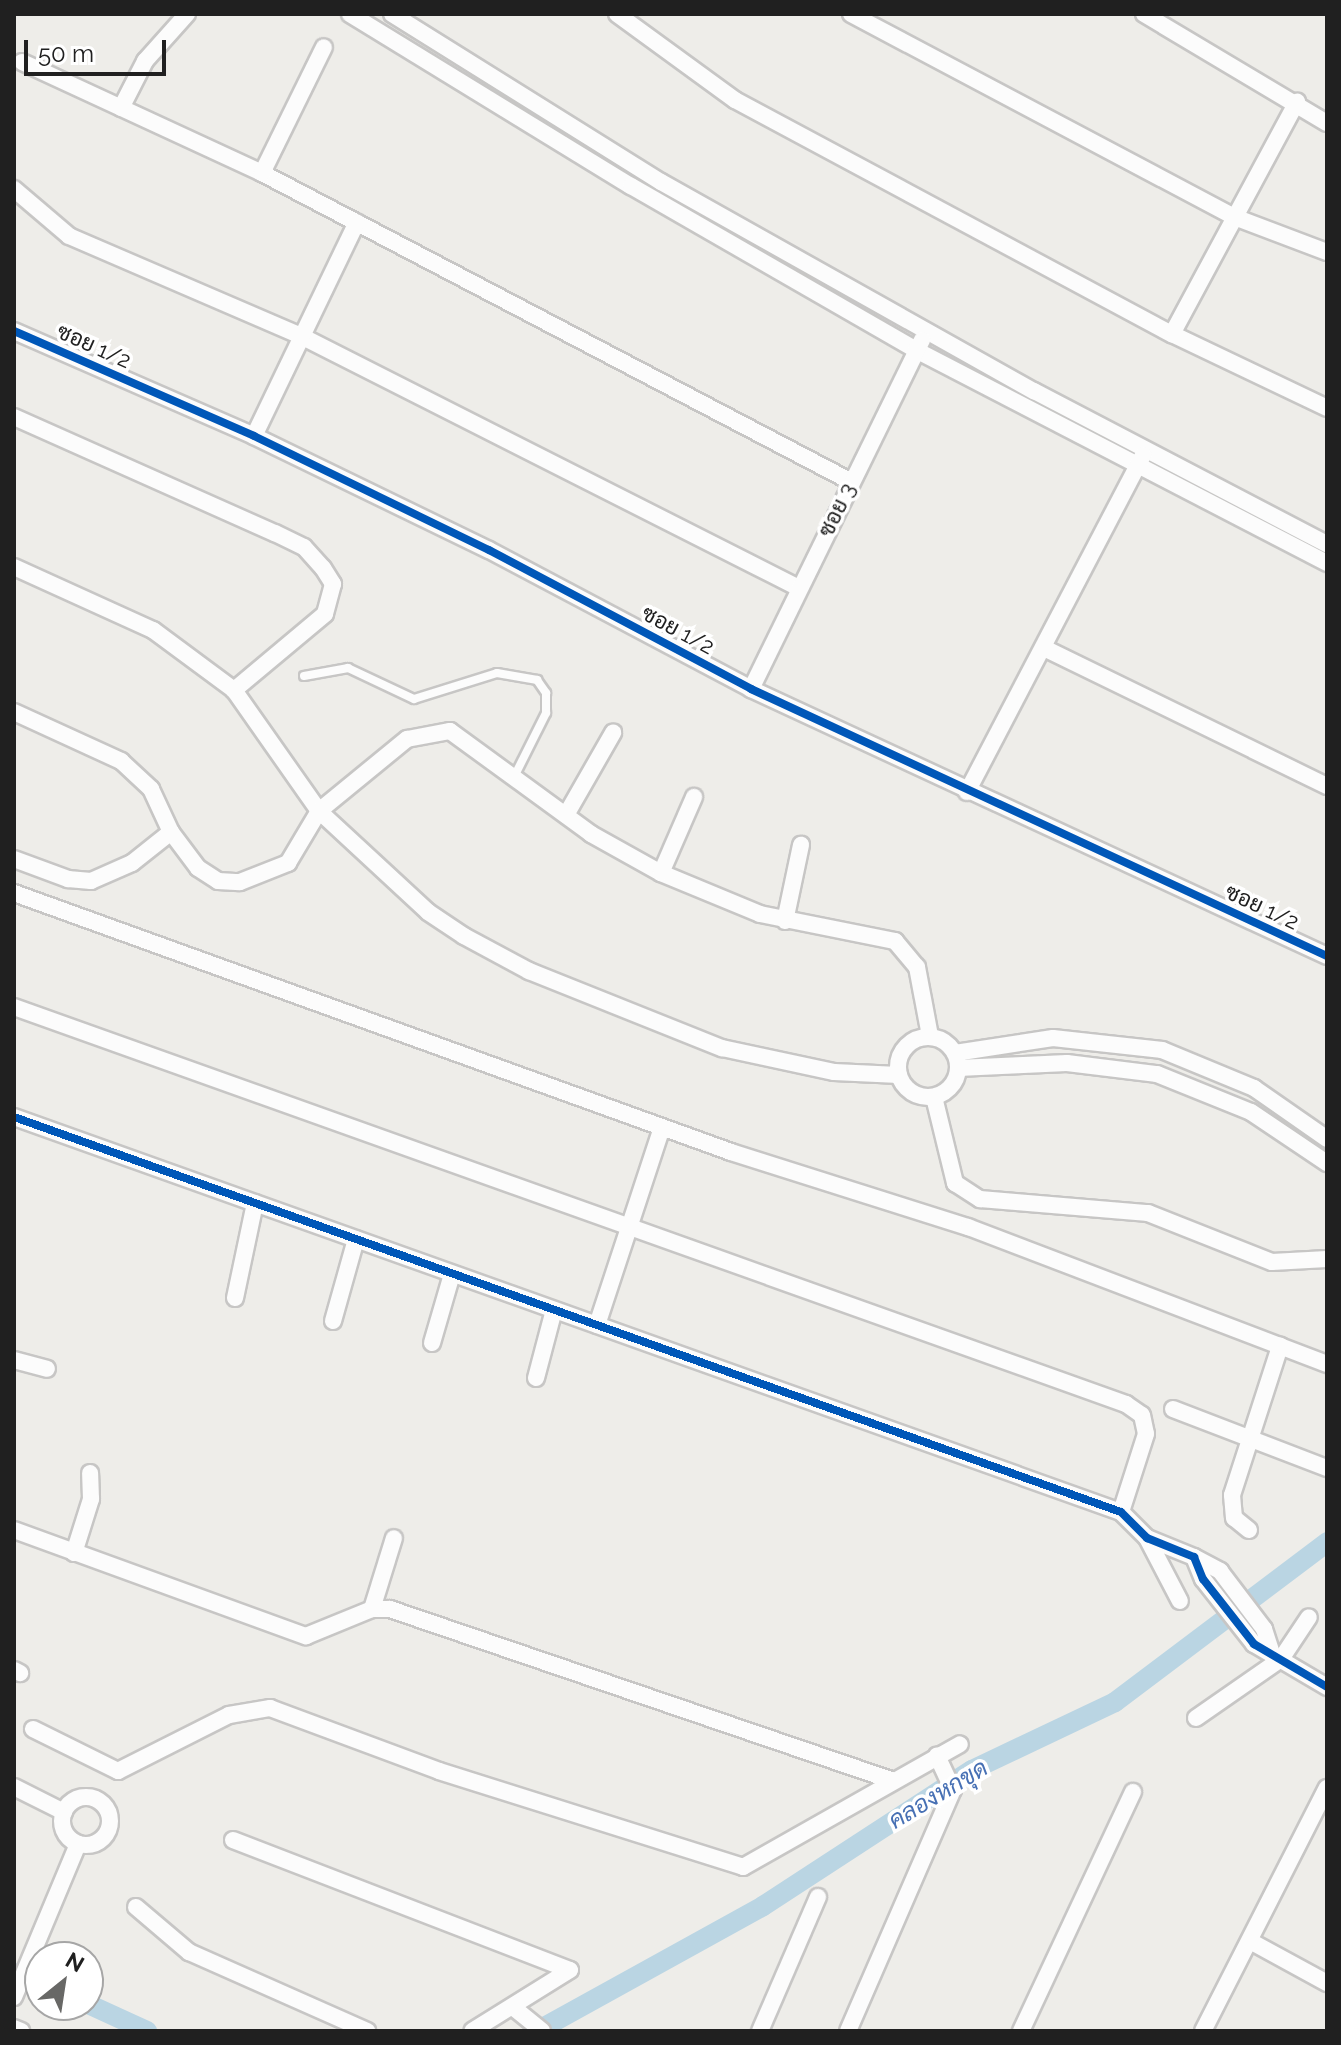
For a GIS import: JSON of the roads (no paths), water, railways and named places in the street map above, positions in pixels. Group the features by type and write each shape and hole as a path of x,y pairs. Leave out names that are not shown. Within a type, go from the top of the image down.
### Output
{"street":[{"path":"121,108 145,61 187,14"},
{"path":"350,14 631,186 916,350 1327,544"},
{"path":"392,14 661,182 1327,563"},
{"path":"617,14 735,100 1172,334 1327,408"},
{"path":"851,14 1237,218 1327,252"},
{"path":"1144,14 1297,102 1327,123"},
{"path":"262,173 324,47"},
{"path":"22,62 262,173 850,481"},
{"path":"1172,334 1297,102"},
{"path":"14,189 69,236 303,337 799,588"},
{"path":"254,436 357,222"},
{"name":"ซอย 1/2","path":"14,331 254,436 489,550 751,689 967,792 1327,956"},
{"name":"ซอย 3","path":"751,689 850,481 926,332"},
{"path":"14,417 304,547 323,568 333,584 325,614 234,690"},
{"path":"967,792 1142,457"},
{"path":"14,567 153,630 234,690 319,811 428,912 529,971 722,1048 834,1072 899,1075"},
{"path":"1044,648 1327,786"},
{"path":"14,712 121,761 151,789 171,832 198,868 218,881 240,882 288,863 319,811 407,739 436,729 462,738 566,815 661,873 785,921 883,934 911,953 930,1036 957,1060 1067,1063 1144,1071 1212,1093 1271,1124 1327,1163"},
{"path":"566,815 613,733"},
{"path":"661,873 694,797"},
{"path":"14,859 68,879 91,881 132,863 171,832"},
{"path":"785,921 801,845"},
{"path":"14,893 662,1127 968,1227 1327,1364"},
{"path":"14,1007 1136,1409 1146,1434 1121,1512"},
{"path":"930,1036 904,1048 899,1075 912,1093 934,1097 955,1081 957,1060"},
{"path":"957,1060 1053,1038 1148,1048 1213,1069 1284,1106 1327,1139"},
{"path":"1144,1071 1148,1048"},
{"path":"934,1097 955,1183 980,1199 1148,1213 1272,1262 1327,1259"},
{"path":"1271,1124 1284,1106"},
{"path":"14,1117 1121,1512 1147,1538 1180,1601"},
{"path":"597,1325 662,1127"},
{"path":"235,1298 255,1203"},
{"path":"333,1321 356,1239"},
{"path":"432,1343 452,1274"},
{"path":"536,1378 554,1310"},
{"path":"1249,1530 1234,1518 1232,1495 1247,1436 1280,1346"},
{"path":"14,1360 47,1369"},
{"path":"1173,1409 1327,1468"},
{"path":"74,1553 91,1499 90,1473"},
{"path":"14,1530 306,1636 372,1609 390,1609 891,1780"},
{"path":"372,1609 394,1538"},
{"path":"1147,1538 1220,1571 1264,1629 1277,1657"},
{"path":"1194,1557 1203,1579 1254,1644 1327,1687"},
{"path":"1196,1718 1277,1657 1309,1617"},
{"path":"33,1729 118,1771 229,1715 270,1708 439,1771 743,1867 891,1780 939,1763 960,1744"},
{"path":"848,2031 953,1790 939,1763"},
{"path":"14,1787 64,1812"},
{"path":"1203,2031 1327,1788"},
{"path":"1021,2031 1133,1792"},
{"path":"83,1797 106,1806 111,1818 102,1840 78,1844 67,1837 64,1812 83,1797"},
{"path":"233,1840 567,1966 569,1977 520,2014 472,2031"},
{"path":"15,1994 78,1844"},
{"path":"760,2031 818,1897"},
{"path":"136,1907 189,1952 367,2031"},
{"path":"1250,1941 1327,1983"},
{"path":"520,2014 542,2031"},
{"path":"14,2028 21,2031"}],"lane":[{"path":"304,676 348,668 414,699 497,673 537,680 546,693 546,713 514,777"}],"waterway":[{"name":"คลองหกขุด","path":"537,2031 763,1906 972,1770 1115,1702 1327,1542"},
{"name":"คลองหกขุด","path":"14,1973 24,1977"},
{"name":"คลองหกขุด","path":"104,2011 147,2031"}]}
